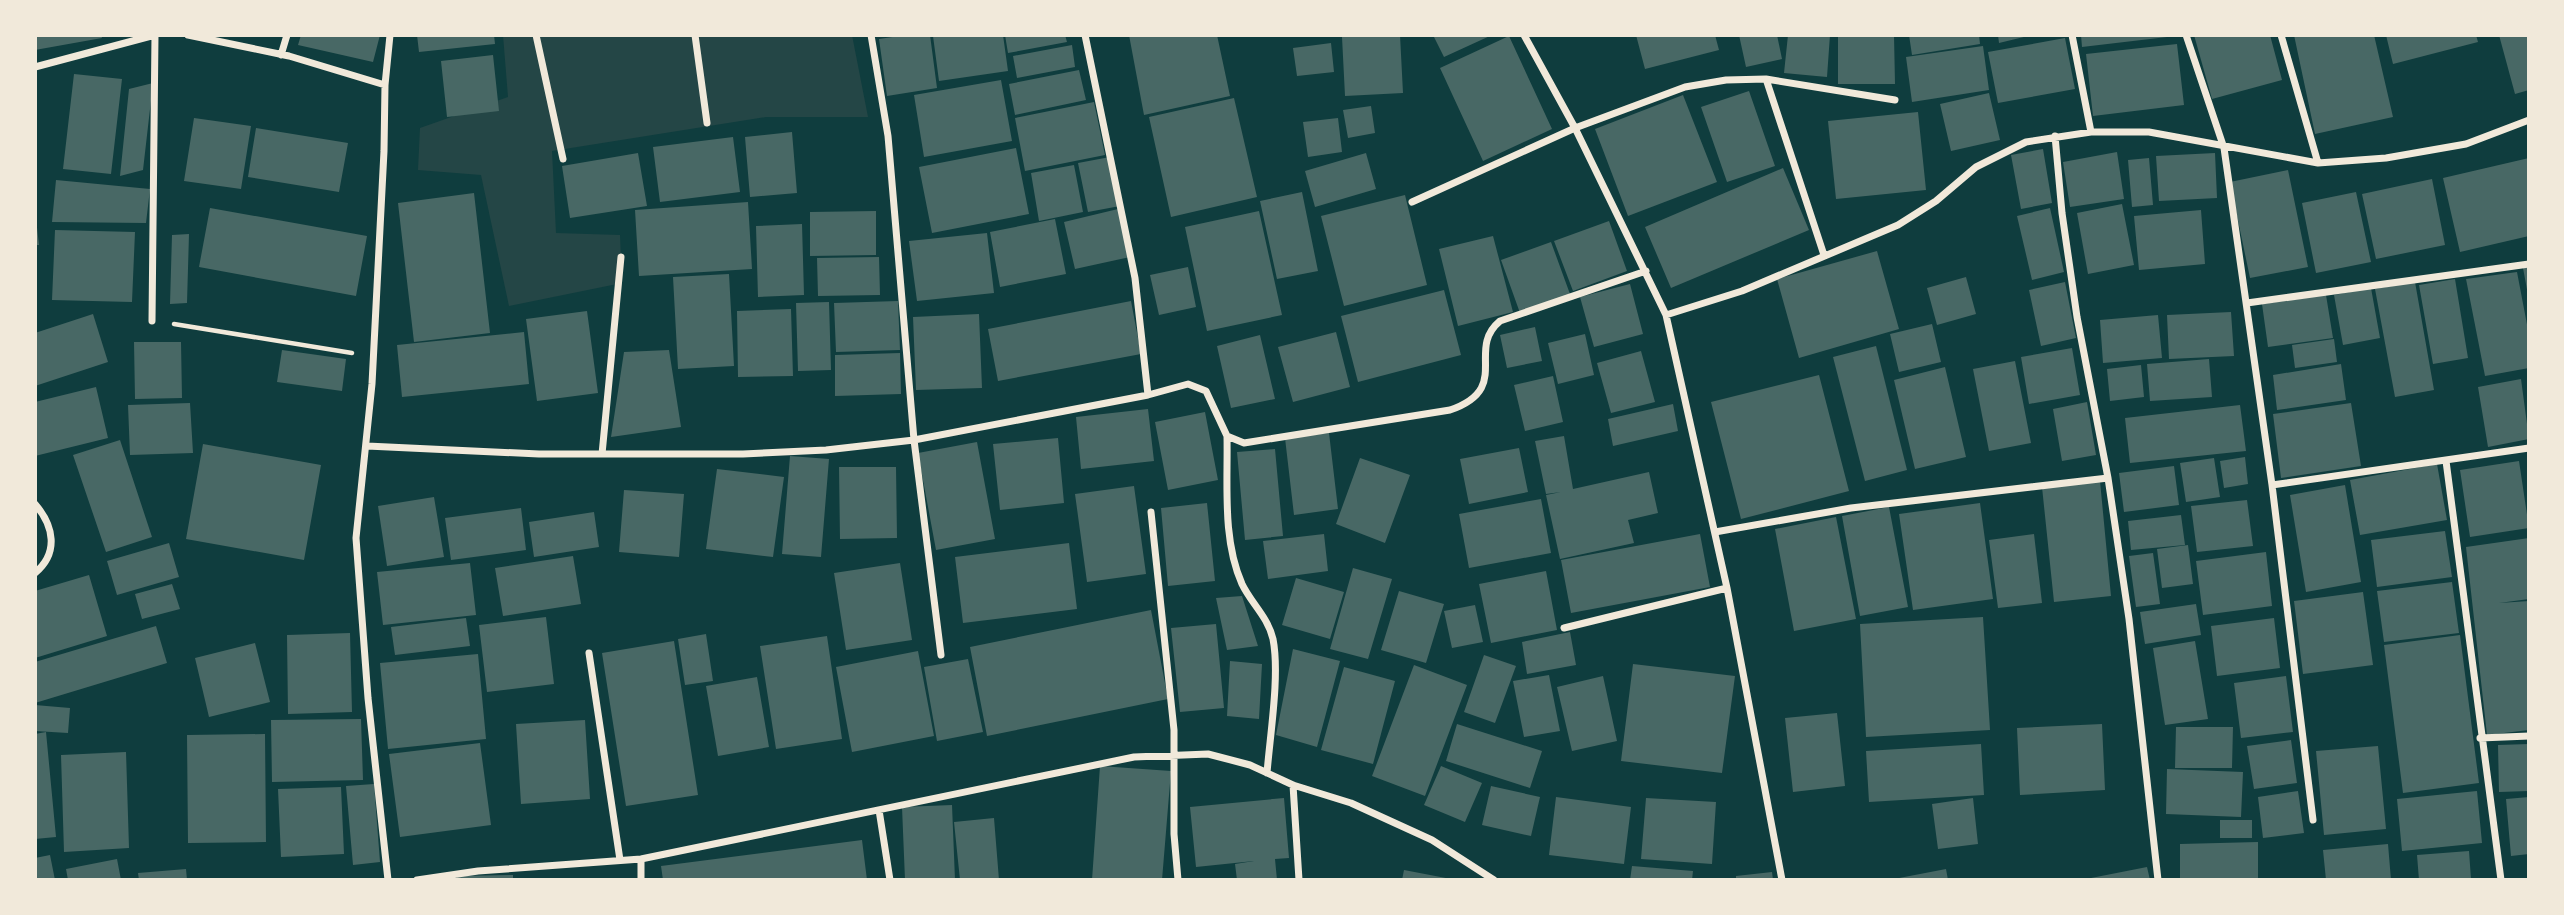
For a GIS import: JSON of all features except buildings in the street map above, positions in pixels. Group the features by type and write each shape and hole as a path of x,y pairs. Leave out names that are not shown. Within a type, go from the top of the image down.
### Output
{"street":[{"path":"35,67 156,35 152,321"},
{"path":"188,35 281,55 385,85"},
{"path":"281,55 287,35"},
{"path":"388,880 368,698 356,538 374,356 385,85 390,35"},
{"path":"536,35 563,159"},
{"path":"695,35 707,122"},
{"path":"871,35 888,136 914,440 941,655"},
{"path":"1085,35 1135,278 1148,395"},
{"path":"1524,35 1575,128 1647,271 1666,315 1727,588 1782,880"},
{"path":"2072,35 2091,132"},
{"path":"2186,35 2224,148 2273,485 2313,820"},
{"path":"2281,35 2318,163"},
{"path":"1766,79 1824,256"},
{"path":"1412,202 1575,128 1685,87 1726,80 1766,79 1895,100"},
{"path":"1666,315 1742,291 1898,225 1999,154 2026,142 2091,132 2149,132 2224,148 2318,163 2386,158 2466,144 2529,120"},
{"path":"2055,136 2062,213 2077,317 2108,478 2129,619 2158,880"},
{"path":"602,454 621,257"},
{"path":"2247,303 2529,264"},
{"path":"1227,436 1244,443 1450,410 1466,404 1478,394 1487,375 1485,342 1489,330 1500,321 1647,271"},
{"path":"367,446 602,454 743,454 826,450 914,440 1148,395 1188,384 1200,386 1212,398 1227,436 1228,515 1232,557 1243,586 1263,614 1273,639 1267,773"},
{"path":"2273,485 2529,448"},
{"path":"2446,461 2480,738 2501,880"},
{"path":"1715,532 1864,506 2108,478"},
{"path":"35,504 50,523 52,537 47,563 35,573"},
{"path":"1151,512 1176,755 1174,834 1178,880"},
{"path":"1564,628 1727,588"},
{"path":"589,653 620,860"},
{"path":"2480,738 2529,736"},
{"path":"417,880 478,871 641,859 1133,757 1176,755 1221,756 1293,785 1351,803 1432,840 1494,880"},
{"path":"1293,785 1299,880"},
{"path":"879,810 890,880"},
{"path":"641,859 641,880"}],"path":[{"path":"152,321 374,356"}],"shaded area":[{"path":"503,35 852,35 868,117 766,117 552,151 556,233 620,235 622,283 509,306 481,175 418,170 420,128 508,97"}]}
